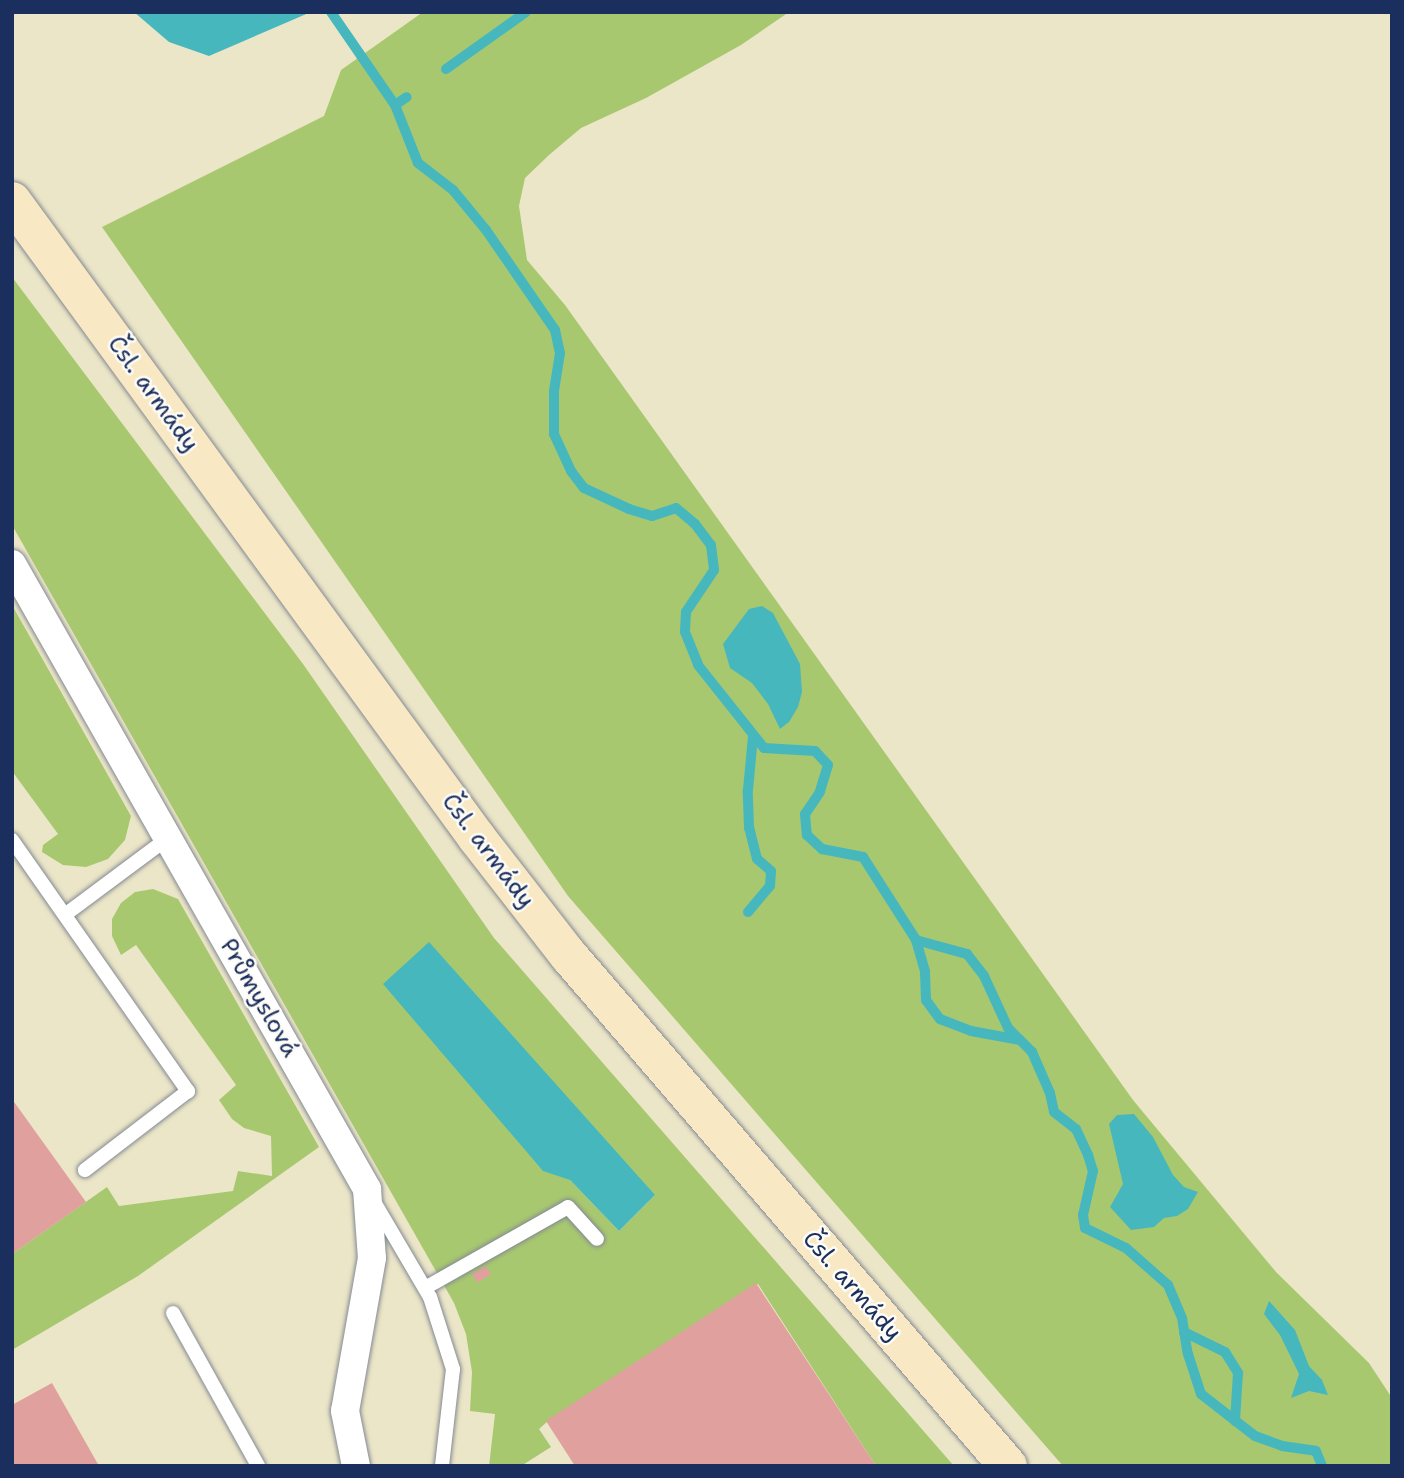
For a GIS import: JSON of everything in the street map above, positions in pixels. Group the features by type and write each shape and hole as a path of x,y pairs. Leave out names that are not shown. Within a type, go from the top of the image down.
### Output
{"main road":[{"name":"Čsl. armády","path":"12,201 477,838 569,956 1008,1466"}],"street":[{"name":"Průmyslová","path":"12,564 367,1189 372,1258 345,1411 356,1466"}],"lane":[{"path":"66,914 168,838"},
{"path":"12,841 66,914 188,1091 85,1170"},
{"path":"367,1189 425,1288 453,1369 442,1466"},
{"path":"425,1288 568,1206 597,1239"},
{"path":"173,1313 258,1466"}],"green space":[{"path":"423,12 789,12 741,45 646,98 581,128 549,155 525,178 519,206 527,260 565,305 1133,1100 1276,1272 1369,1363 1392,1398 1392,1466 1063,1466 568,896 102,227 324,116 341,70"},
{"path":"12,277 303,664 494,938 954,1466 876,1466 758,1284 548,1421 539,1429 551,1447 521,1466 489,1466 495,1414 470,1411 472,1372 466,1334 454,1303 12,525","holes":["570,1180 655,1195 619,1231"]},
{"path":"12,605 131,816 125,840 108,859 86,867 63,865 42,852 43,845 58,834 12,771"},
{"path":"153,889 178,899 319,1147 138,1276 12,1350 12,1254 107,1187 119,1206 233,1191 238,1171 272,1176 271,1136 244,1128 232,1119 219,1100 236,1085 136,945 121,955 112,936 112,919 121,903 135,892"}],"water":[{"path":"134,12 311,12 209,56 169,42"},
{"path":"762,606 773,613 800,664 802,692 798,707 789,722 780,729 768,704 752,683 730,668 723,644 749,609"},
{"path":"429,942 655,1195 619,1231 570,1180 543,1171 383,984"},
{"path":"1134,1114 1153,1137 1173,1175 1184,1187 1198,1192 1188,1209 1177,1216 1164,1218 1154,1227 1131,1230 1110,1207 1123,1184 1109,1124 1117,1115"},
{"path":"1269,1301 1295,1330 1309,1366 1322,1380 1328,1395 1309,1391 1291,1398 1299,1374 1280,1335 1264,1314"}],"building":[{"path":"12,1099 86,1202 12,1254"},
{"path":"486,1266 491,1275 477,1283 472,1274"},
{"path":"756,1283 876,1466 575,1466 546,1421"},
{"path":"52,1383 99,1466 12,1466 12,1405"}],"waterway":[{"path":"331,12 395,105 418,163 453,190 486,230 555,330 560,353 554,392 554,434 571,471 584,488 629,509 652,516 676,508 695,524 711,545 714,570 686,612 685,632 698,665 764,748 815,751 828,765 820,792 805,814 807,835 822,849 863,857 916,940 967,954 984,976 1008,1028 1032,1052 1050,1093 1054,1112 1076,1129 1088,1155 1093,1171 1083,1215 1085,1228 1126,1248 1168,1285 1182,1318 1188,1354 1201,1394 1255,1436 1282,1446 1316,1451 1322,1466"},
{"path":"446,69 526,12"},
{"path":"395,105 407,97"},
{"path":"748,912 770,886 771,871 757,859 749,828 748,790 753,736"},
{"path":"916,940 925,972 926,1000 940,1019 971,1031 1020,1040"},
{"path":"1184,1332 1225,1352 1238,1373 1235,1421"}]}
